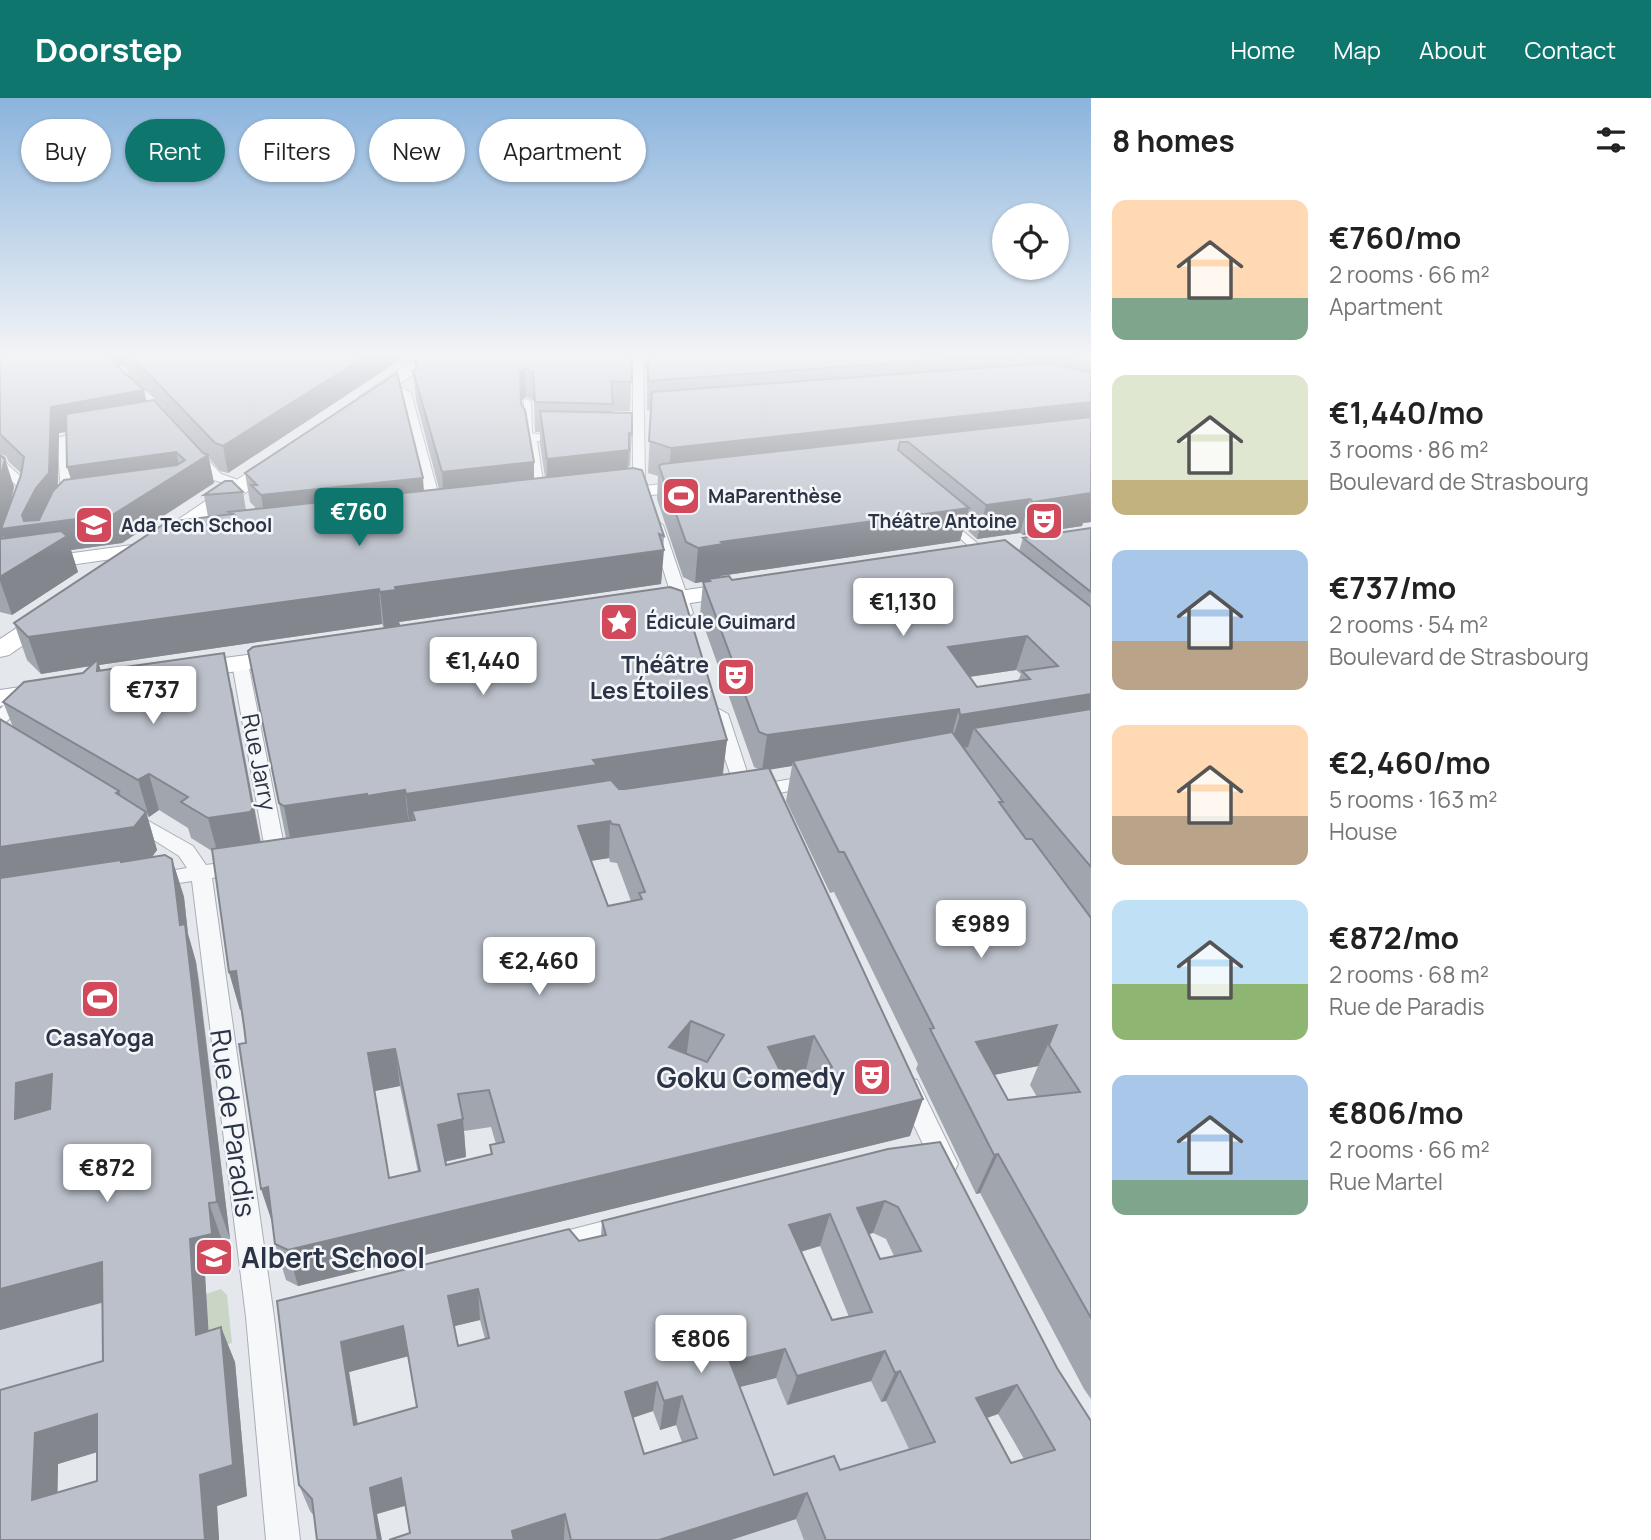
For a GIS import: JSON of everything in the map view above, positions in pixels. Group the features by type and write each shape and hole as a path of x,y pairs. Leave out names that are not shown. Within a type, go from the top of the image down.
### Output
{"main road":[{"path":"111,575 229,501 244,484 299,446"},
{"path":"597,497 710,483"},
{"path":"431,516 460,513"},
{"path":"0,569 35,560 198,542"},
{"path":"953,558 994,555"},
{"path":"626,606 767,585"},
{"path":"0,650 73,601"},
{"path":"162,675 309,653"},
{"path":"13,696 66,689"}],"street":[{"path":"414,423 431,516"},
{"path":"528,423 540,503"},
{"path":"641,423 633,440 639,480 691,632"},
{"path":"69,505 63,438 111,429"},
{"path":"532,438 565,439"},
{"path":"188,446 214,481 244,484"},
{"path":"0,460 1,465 24,485 17,516"},
{"path":"936,513 994,555"},
{"path":"0,563 5,549"},
{"name":"Rue Jarry","path":"240,663 277,861"},
{"path":"0,718 13,696"},
{"path":"713,696 736,788 768,789 833,778"},
{"path":"768,789 778,812"},
{"path":"116,808 186,851 201,873"},
{"path":"128,884 303,857"},
{"name":"Rue de Paradis","path":"201,873 269,1314 283,1540"},
{"path":"900,1069 927,1150 956,1188"},
{"path":"544,1245 638,1222"}],"shaded area":[{"path":"205,1275 211,1369 0,1429 0,1330"},
{"path":"774,1373 787,1405 871,1381 881,1402 906,1396 981,1540 716,1540 670,1407"}],"green space":[{"path":"221,1289 227,1295 232,1343 224,1345 209,1343 206,1294"}],"building":[{"path":"0,423 51,423 49,473 36,488 22,515 24,521 39,520 53,491 64,480 177,465 185,460 176,452 67,467 66,423 176,423 208,455 114,514 1,529 21,475 24,457 0,434"},
{"path":"196,423 259,423 223,446 215,443"},
{"path":"321,423 409,423 423,478 261,495 251,485 257,485 245,473"},
{"path":"428,423 527,423 534,462 442,472"},
{"path":"542,423 632,423 629,450 547,459"},
{"path":"650,423 897,423 671,448 649,441"},
{"path":"1034,423 1091,423 1091,493 1033,502 1030,499 986,505 908,442 900,442 898,450 969,508 721,542 723,544 698,548 686,542 659,466"},
{"path":"0,455 5,459 0,479"},
{"path":"633,468 642,470 664,536 659,534 664,550 395,587 396,590 380,592 379,589 28,637 14,623 167,522 233,514 229,512"},
{"path":"225,481 232,481 243,492 204,495"},
{"path":"1091,528 1091,592 1023,538"},
{"path":"61,531 67,536 0,577 0,539"},
{"path":"1005,540 1091,607 1091,694 960,715 959,709 767,735 759,732 703,582 729,576 732,580","holes":["1027,636 1058,666 1022,671 1030,679 977,687 948,647"]},
{"path":"670,587 682,591 727,740 593,760 597,765 406,794 405,790 284,806 279,803 248,651 253,647"},
{"path":"224,653 253,808 250,812 208,818 181,802 188,797 149,774 138,780 3,702 24,682 83,673 98,659 97,671"},
{"path":"1091,709 1091,867 974,728"},
{"path":"0,719 119,791 116,793 146,812 134,827 0,847"},
{"path":"952,732 1003,802 999,802 1026,839 1032,839 1091,918 1091,1318 998,1154 994,1155 930,1029 934,1028 844,852 839,852 793,761","holes":["1057,1025 1049,1045 1080,1092 1008,1100 976,1042"]},
{"path":"769,768 923,1099 288,1250 275,1244 268,1187 261,1189 239,1044 246,1043 244,1026 236,971 229,972 212,849 415,820 412,811 611,780 619,789","holes":["610,821 619,825 645,892 639,893 642,899 608,906 578,826","691,1021 724,1035 707,1062 669,1047","814,1036 832,1067 784,1078 768,1047","395,1049 420,1171 389,1178 368,1053","489,1090 504,1142 490,1145 492,1154 446,1165 438,1125 463,1119 458,1094"]},
{"path":"165,855 172,859 180,925 185,924 217,1202 209,1203 212,1234 190,1239 196,1335 221,1327 233,1465 200,1475 205,1540 0,1540 0,1390 103,1361 102,1262 0,1289 0,878","holes":["52,1074 50,1109 15,1119 16,1083","97,1414 97,1481 32,1500 35,1433"]},
{"path":"940,1142 1057,1368 1091,1421 1091,1540 826,1540 807,1493 659,1540 571,1540 565,1514 512,1531 514,1540 389,1540 410,1533 401,1478 370,1488 378,1540 317,1540 312,1499 299,1485 277,1301 569,1229 579,1241 606,1235 602,1221 888,1149","holes":["885,1201 898,1207 921,1251 880,1259 857,1208","830,1214 872,1312 832,1320 789,1225","478,1289 489,1338 458,1346 448,1296","403,1326 417,1407 354,1425 341,1342","785,1349 797,1376 885,1351 895,1373 900,1371 935,1442 840,1470 834,1456 774,1475 730,1362","657,1382 664,1401 682,1396 697,1438 644,1454 625,1392","1017,1385 1055,1450 1011,1463 976,1398"]}],"place":[{"name":"MaParenthèse","path":"681,496"},
{"name":"Théâtre Antoine","path":"1044,521"},
{"name":"Ada Tech School","path":"94,525"},
{"name":"Édicule Guimard","path":"619,622"},
{"name":"Théâtre Les Étoiles","path":"736,677"},
{"name":"CasaYoga","path":"100,999"},
{"name":"Goku Comedy","path":"872,1077"},
{"name":"Albert School","path":"214,1257"}]}
